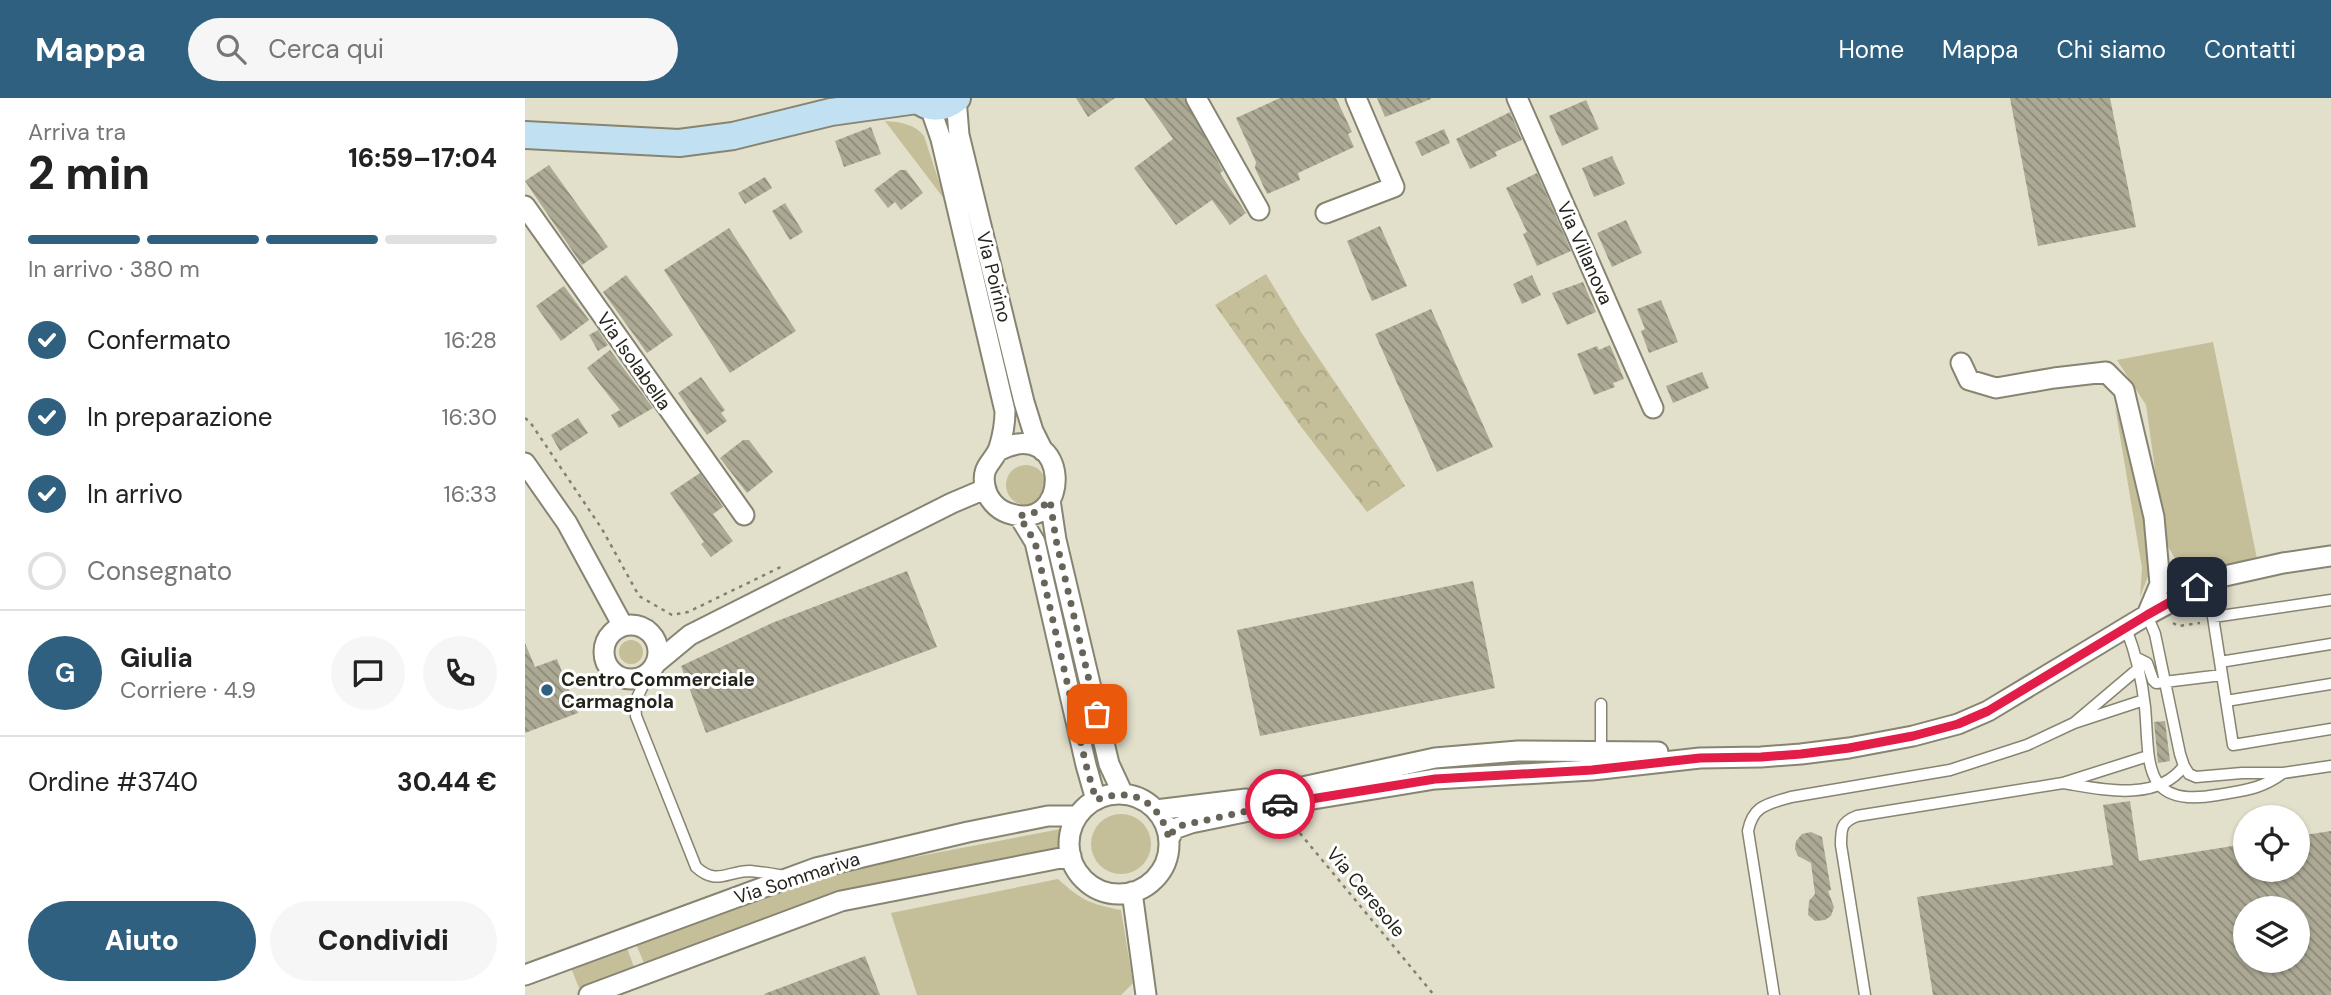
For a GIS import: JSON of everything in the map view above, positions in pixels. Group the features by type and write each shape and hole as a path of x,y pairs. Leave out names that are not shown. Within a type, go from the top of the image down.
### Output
{"main road":[{"path":"831,112 864,98"},
{"path":"525,135 679,143 733,136 831,112 921,102 949,105 957,99"}],"street":[{"path":"1196,98 1259,210"},
{"path":"1326,213 1394,187 1356,98"},
{"name":"Via Villanova","path":"1517,98 1653,408"},
{"name":"Via Poirino","path":"957,99 959,135 1024,402 1043,452"},
{"name":"Via Poirino","path":"921,102 941,139 1005,411 1005,425 998,451"},
{"name":"Via Isolabella","path":"525,206 744,515"},
{"path":"1961,363 1969,380 1996,388 2106,372 2124,390 2154,517 2160,584 2147,615"},
{"path":"1050,500 1036,512 1019,516 1003,512 995,506 985,489 986,468 998,451 1021,443 1033,445 1051,459 1057,480 1050,500 1056,540 1109,764 1123,794"},
{"path":"525,463 567,523 623,626"},
{"path":"690,635 649,632 632,625 623,626 609,636 605,644 605,662 610,670 625,678 634,679 653,667 690,635 985,489"},
{"path":"1019,516 1035,542 1096,800"},
{"path":"1169,839 1174,829 1179,826 1283,804 1435,779 1592,770 1700,758 1761,757 1849,748 1913,736 1958,724 1988,711 2147,615 2216,578 2283,563 2331,556"},
{"path":"649,632 657,647 653,667"},
{"path":"1156,810 1238,800 1435,758 1518,751 1659,752 1700,758"},
{"path":"1123,794 1137,797 1156,810 1166,825 1169,839 1164,866 1156,878 1132,892 1117,894 1091,885 1080,875 1071,856 1069,842 1077,816 1096,800 1123,794"},
{"name":"Via Sommariva","path":"525,975 816,868 1048,816 1077,816"},
{"name":"Via Sommariva","path":"589,995 841,901 1071,856"},
{"path":"1132,892 1146,995"}],"lane":[{"path":"2331,600 2213,617 2233,745 2331,729"},
{"path":"2147,615 2155,634 2184,766 2189,774 2205,778 2242,773 2283,773 2331,766"},
{"path":"2126,628 2138,663 2144,699 2148,757 2152,775 2160,784 2178,795 2204,797 2266,785 2283,773"},
{"path":"2220,662 2331,644"},
{"path":"2074,723 2138,663 2147,663 2156,683 2222,675"},
{"path":"653,667 635,702 636,716 696,867 705,875 719,878 747,871 792,877"},
{"path":"2226,701 2331,684"},
{"path":"1774,995 1748,831 1750,819 1756,810 1791,797 1950,770 2027,745 2074,723 2144,699"},
{"path":"1507,774 1523,768 1598,760 1601,751 1601,704"},
{"path":"1865,995 1841,845 1841,827 1847,820 1857,816 2063,783 2148,757"},
{"path":"2063,783 2123,791 2150,788 2178,774 2184,766"}],"path":[{"path":"2167,619 2178,625 2214,621"},
{"name":"Via Ceresole","path":"1283,804 1289,823 1434,995"}],"green space":[{"path":"885,121 912,126 924,136 945,200"},
{"path":"1266,274 1301,332 1405,486 1367,512 1302,428 1215,305"},
{"path":"2213,342 2257,559 2187,580 2165,541 2146,405 2117,360"},
{"path":"2115,406 2133,462 2150,551 2150,571 2140,597 2142,568"},
{"path":"1026,465 1040,471 1046,485 1040,499 1026,505 1012,499 1006,485 1012,471"},
{"path":"631,640 640,643 643,652 640,661 631,664 622,661 619,652 622,643"},
{"path":"1121,814 1138,819 1146,827 1151,844 1146,861 1138,869 1121,874 1104,869 1096,861 1091,844 1096,827 1104,819"},
{"path":"1061,829 1057,851 822,897 644,963 636,944 825,874"},
{"path":"1058,879 1087,900 1121,910 1133,983 1121,995 917,995 891,913"},
{"path":"627,948 634,967 579,988 571,968"}],"building":[{"path":"1076,98 1115,98 1088,117"},
{"path":"1144,98 1184,98 1223,171 1220,173 1246,213 1230,225 1212,200 1176,225 1134,168 1173,139"},
{"path":"1280,98 1336,98 1352,132 1348,134 1354,147 1298,173 1300,180 1267,194 1236,118"},
{"path":"1377,98 1431,98 1431,99 1385,117"},
{"path":"2010,98 2110,98 2136,227 2038,246"},
{"path":"1586,100 1599,129 1562,146 1549,116"},
{"path":"1510,112 1522,140 1495,152 1497,156 1470,169 1456,139"},
{"path":"871,127 881,154 844,167 835,141"},
{"path":"1444,129 1450,143 1422,156 1415,142"},
{"path":"1612,156 1625,184 1594,197 1582,168"},
{"path":"549,165 608,247 582,265 525,181"},
{"path":"900,170 906,170 923,193 901,210 895,202 888,208 874,190"},
{"path":"1537,173 1571,251 1537,266 1523,234 1527,232 1506,188"},
{"path":"765,177 772,188 745,204 738,193"},
{"path":"785,203 803,232 790,240 772,211"},
{"path":"1626,220 1642,253 1612,267 1597,233"},
{"path":"1380,226 1407,286 1372,301 1347,241"},
{"path":"729,228 796,331 730,373 664,270"},
{"path":"626,275 673,335 647,353 603,292"},
{"path":"1532,275 1541,295 1522,304 1513,284"},
{"path":"1583,282 1596,312 1567,325 1552,293"},
{"path":"564,286 589,320 561,341 536,306"},
{"path":"1661,300 1678,342 1649,353 1641,331 1645,329 1637,309"},
{"path":"1431,309 1493,447 1437,472 1375,334"},
{"path":"598,330 608,345 598,351 589,335"},
{"path":"1610,345 1624,379 1613,383 1615,387 1594,395 1577,354 1597,346 1599,350"},
{"path":"610,350 653,408 619,428 611,415 620,410 587,368"},
{"path":"1702,372 1709,388 1673,403 1666,386"},
{"path":"701,377 725,410 721,413 727,421 707,435 678,393"},
{"path":"578,418 588,433 560,451 551,435"},
{"path":"743,440 749,440 773,472 747,493 720,458"},
{"path":"700,473 723,507 713,514 733,541 711,557 701,544 704,542 670,493"},
{"path":"907,571 937,647 706,733 681,666 772,623"},
{"path":"1473,581 1495,688 1260,736 1237,630"},
{"name":"Centro Commerciale Carmagnola","path":"525,643 535,667 557,659 578,713 525,733"},
{"path":"2165,721 2170,761 2158,763 2154,722"},
{"path":"2130,801 2139,861 2233,846 2233,882 2310,882 2310,834 2331,831 2331,995 1933,995 1917,897 2113,865 2103,805"},
{"path":"1811,832 1822,837 1831,890 1828,891 1834,907 1831,916 1825,920 1815,921 1808,915 1809,901 1815,894 1811,863 1798,856 1795,849 1796,841 1802,834"},
{"path":"865,956 880,995 764,994"}],"way so far":[{"path":"1097,714 1056,540 1050,500 1036,512 1019,516 1035,542 1096,800 1109,795 1137,797 1159,813 1166,825 1169,839 1174,829 1179,826 1280,804"}],"place":[{"name":"Centro Commerciale Carmagnola","path":"547,690"}],"route":[{"path":"1280,804 1435,779 1592,770 1700,758 1801,754 1913,736 1958,724 1988,711 2197,587"}]}
